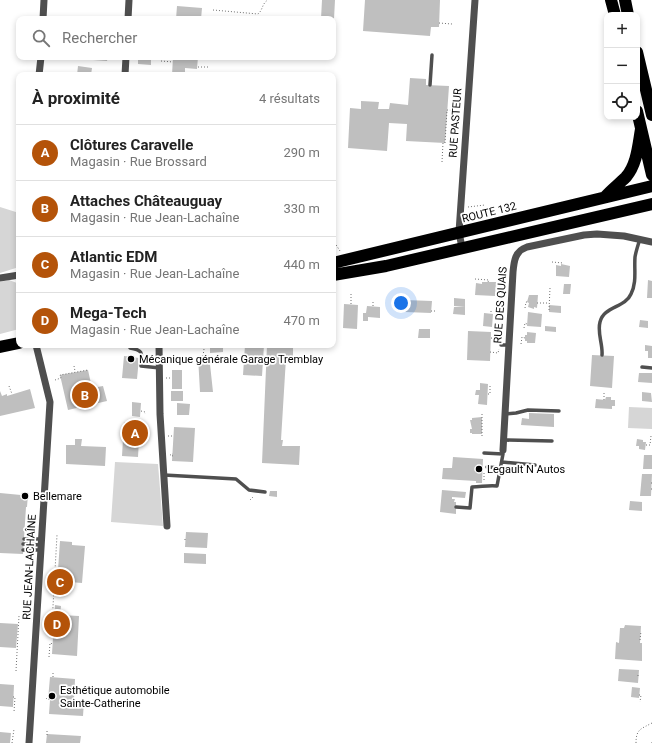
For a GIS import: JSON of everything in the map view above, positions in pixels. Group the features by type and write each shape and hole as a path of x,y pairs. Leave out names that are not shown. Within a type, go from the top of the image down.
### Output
{"highway":[{"path":"611,0 613,12"},
{"path":"625,0 627,12"},
{"path":"640,65 652,115"},
{"path":"639,120 652,175"},
{"path":"604,197 626,177 632,169 636,158 641,129"},
{"name":"ROUTE 132","path":"336,262 652,186"},
{"path":"336,275 365,270 652,204"},
{"path":"362,256 365,270"},
{"path":"0,347 16,344"}],"street":[{"path":"43,16 44,0"},
{"path":"128,16 129,0"},
{"name":"RUE PASTEUR","path":"462,248 459,232 475,0"},
{"path":"40,72 41,60"},
{"path":"125,72 126,60"},
{"name":"RUE DES QUAIS","path":"503,450 513,266 517,254 523,248 584,235 611,234 652,242"},
{"path":"0,278 16,275"},
{"name":"RUE JEAN-LACHAÎNE","path":"29,743 50,402 37,348"},
{"path":"159,348 160,414 167,526"}],"lane":[{"path":"430,85 432,55"},
{"path":"602,355 599,329 600,321 607,311 627,300 631,295 634,285 635,259 640,239"},
{"path":"501,345 509,345"},
{"path":"130,348 138,349 140,351 142,355 141,366 160,368"},
{"path":"642,367 652,368"},
{"path":"505,414 528,410 559,411"},
{"path":"504,440 552,441"},
{"path":"456,507 470,508 472,487 497,486 503,454 484,453"},
{"path":"502,462 535,465"},
{"path":"487,467 501,468"},
{"path":"164,475 236,479 249,490 265,492"},
{"path":"24,539 41,545"},
{"path":"23,544 41,545"},
{"path":"23,550 41,545"}],"path":[{"path":"213,10 258,14 261,11 262,6 268,0"},
{"path":"439,23 452,24"},
{"path":"161,61 173,62"},
{"path":"198,66 208,67"},
{"path":"442,162 447,110 462,111"},
{"path":"461,206 473,207 485,204"},
{"path":"336,248 347,259"},
{"path":"552,262 563,264"},
{"path":"476,279 488,280 488,282"},
{"path":"549,310 550,288"},
{"path":"351,294 351,305"},
{"path":"373,301 373,306"},
{"path":"396,301 405,302"},
{"path":"525,308 527,302"},
{"path":"538,303 549,304"},
{"path":"431,311 436,311"},
{"path":"524,328 525,323 528,324"},
{"path":"522,344 522,337 525,338"},
{"path":"491,338 499,339"},
{"path":"204,349 204,356"},
{"path":"490,352 498,353"},
{"path":"74,366 75,372"},
{"path":"55,380 61,378 60,375 88,370"},
{"path":"9,386 12,394"},
{"path":"488,394 490,394 490,386"},
{"path":"604,393 604,400"},
{"path":"140,411 145,412 145,414"},
{"path":"482,414 482,438"},
{"path":"139,444 147,441 140,434"},
{"path":"170,436 174,439"},
{"path":"646,445 650,445 651,436"},
{"path":"250,500 255,495"},
{"path":"54,624 52,624 57,535"},
{"path":"16,671 19,616"},
{"path":"640,631 640,640"},
{"path":"49,657 50,643 53,644"},
{"path":"53,672 53,678"},
{"path":"639,695 641,695 640,702"},
{"path":"13,697 15,697 14,712"},
{"path":"636,743 636,735 639,731 652,723"},
{"path":"12,743 14,729"}],"shaded area":[{"path":"0,207 16,212 16,268 0,273"},
{"path":"9,280 16,283 16,330 0,334 0,282"},
{"path":"629,407 652,408 652,429 628,428"},
{"path":"115,462 158,464 163,526 111,522"}],"building":[{"path":"322,0 335,0 334,16 321,16"},
{"path":"365,0 440,0 439,27 431,27 430,36 363,31"},
{"path":"177,6 202,8 201,16 176,16"},
{"path":"138,60 151,60 151,65 138,64"},
{"path":"173,60 198,60 197,69 185,68 185,72 172,72"},
{"path":"78,66 92,68 91,72 77,72"},
{"path":"410,78 426,79 426,85 449,86 445,143 406,141 407,124 389,123 387,151 348,148 350,108 361,109 361,101 379,102 378,109 389,109 390,103 408,105"},
{"path":"561,264 570,266 569,277 556,276 556,265 561,266"},
{"path":"648,280 652,281 652,298 647,298"},
{"path":"482,282 496,282 495,296 475,295 476,283 482,284"},
{"path":"564,284 571,284 570,294 563,294"},
{"path":"529,295 538,295 537,308 534,307 534,309 528,307 529,303 527,302"},
{"path":"454,298 465,299 465,307 454,306"},
{"path":"405,300 432,301 431,313 405,312"},
{"path":"344,304 358,305 357,329 343,328"},
{"path":"549,305 561,306 561,313 549,312"},
{"path":"367,306 380,307 380,318 368,317 368,321 363,321 363,313 366,313"},
{"path":"454,307 465,307 465,315 453,314"},
{"path":"528,312 542,314 541,327 527,326"},
{"path":"484,313 493,314 492,327 483,326"},
{"path":"640,320 648,321 648,328 639,327"},
{"path":"545,326 556,327 556,332 545,331"},
{"path":"419,329 430,329 430,338 418,338"},
{"path":"468,331 491,332 490,361 467,360"},
{"path":"527,332 536,333 535,343 527,343 527,341 525,341 525,335 527,335"},
{"path":"645,345 652,346 652,358 648,358 648,351 645,351"},
{"path":"210,348 223,348 223,352 210,353"},
{"path":"245,348 264,348 262,376 243,375"},
{"path":"267,348 293,348 293,358 286,358 281,440 283,440 282,446 300,446 299,465 262,463"},
{"path":"209,355 213,392 200,392 198,356"},
{"path":"592,355 614,356 612,388 590,386"},
{"path":"124,356 139,358 137,379 122,378"},
{"path":"88,370 92,388 103,386 107,401 68,410 60,375"},
{"path":"172,370 182,370 182,389 172,389"},
{"path":"639,373 652,373 652,383 638,382"},
{"path":"480,383 488,384 487,405 478,404 479,395 475,395 476,390 480,390"},
{"path":"30,389 35,408 0,416 0,391 2,396 7,394 7,396"},
{"path":"171,391 183,391 183,401 171,401"},
{"path":"642,392 651,393 652,402 642,401"},
{"path":"606,397 611,397 611,400 615,400 615,406 612,406 612,409 595,408 596,399 605,400"},
{"path":"132,402 141,403 140,417 132,416"},
{"path":"177,403 190,404 189,415 177,415"},
{"path":"529,413 554,414 554,427 521,425 522,418 529,419"},
{"path":"482,417 482,434 470,433 470,429 472,429 470,420 472,420 472,418"},
{"path":"124,422 140,423 138,457 122,456"},
{"path":"174,427 195,428 193,462 172,461"},
{"path":"75,439 82,439 81,446 106,447 105,466 66,464 66,445 75,445"},
{"path":"637,439 646,442 645,450 639,449 639,446 636,446"},
{"path":"644,455 652,455 652,469 643,469"},
{"path":"453,457 483,459 482,483 476,483 476,481 442,479 443,468 452,468"},
{"path":"642,474 652,474 651,496 640,496"},
{"path":"442,490 466,492 465,498 452,497 452,499 455,499 454,502 456,502 456,514 440,512"},
{"path":"270,491 277,491 277,497 269,496"},
{"path":"0,493 21,495 21,493 28,494 23,554 0,553"},
{"path":"630,501 642,502 642,511 629,510"},
{"path":"186,532 208,533 207,548 185,547"},
{"path":"60,541 72,542 72,545 85,546 82,583 70,582 70,586 57,585"},
{"path":"184,553 206,554 206,564 184,563"},
{"path":"55,605 61,606 60,615 79,616 77,656 52,654"},
{"path":"0,623 18,624 16,648 0,647"},
{"path":"625,625 641,626 640,643 642,643 642,661 615,659 616,642 619,643 620,628 624,628"},
{"path":"619,669 639,670 638,683 618,681"},
{"path":"50,677 75,679 74,700 84,701 83,716 49,714 50,700 48,700"},
{"path":"0,684 14,685 13,707 0,706"},
{"path":"632,687 640,688 639,698 631,697"},
{"path":"0,732 11,733 10,743 0,743"},
{"path":"47,734 81,736 80,743 46,743"}],"place":[{"name":"Mécanique générale Garage Tremblay","path":"131,359"},
{"name":"Attaches Châteauguay","path":"85,395"},
{"name":"Clôtures Caravelle","path":"135,433"},
{"name":"Legault N Autos","path":"479,469"},
{"name":"Bellemare","path":"25,496"},
{"name":"Atlantic EDM","path":"60,582"},
{"name":"Mega-Tech","path":"57,624"},
{"name":"Esthétique automobile Sainte-Catherine","path":"52,696"}]}
